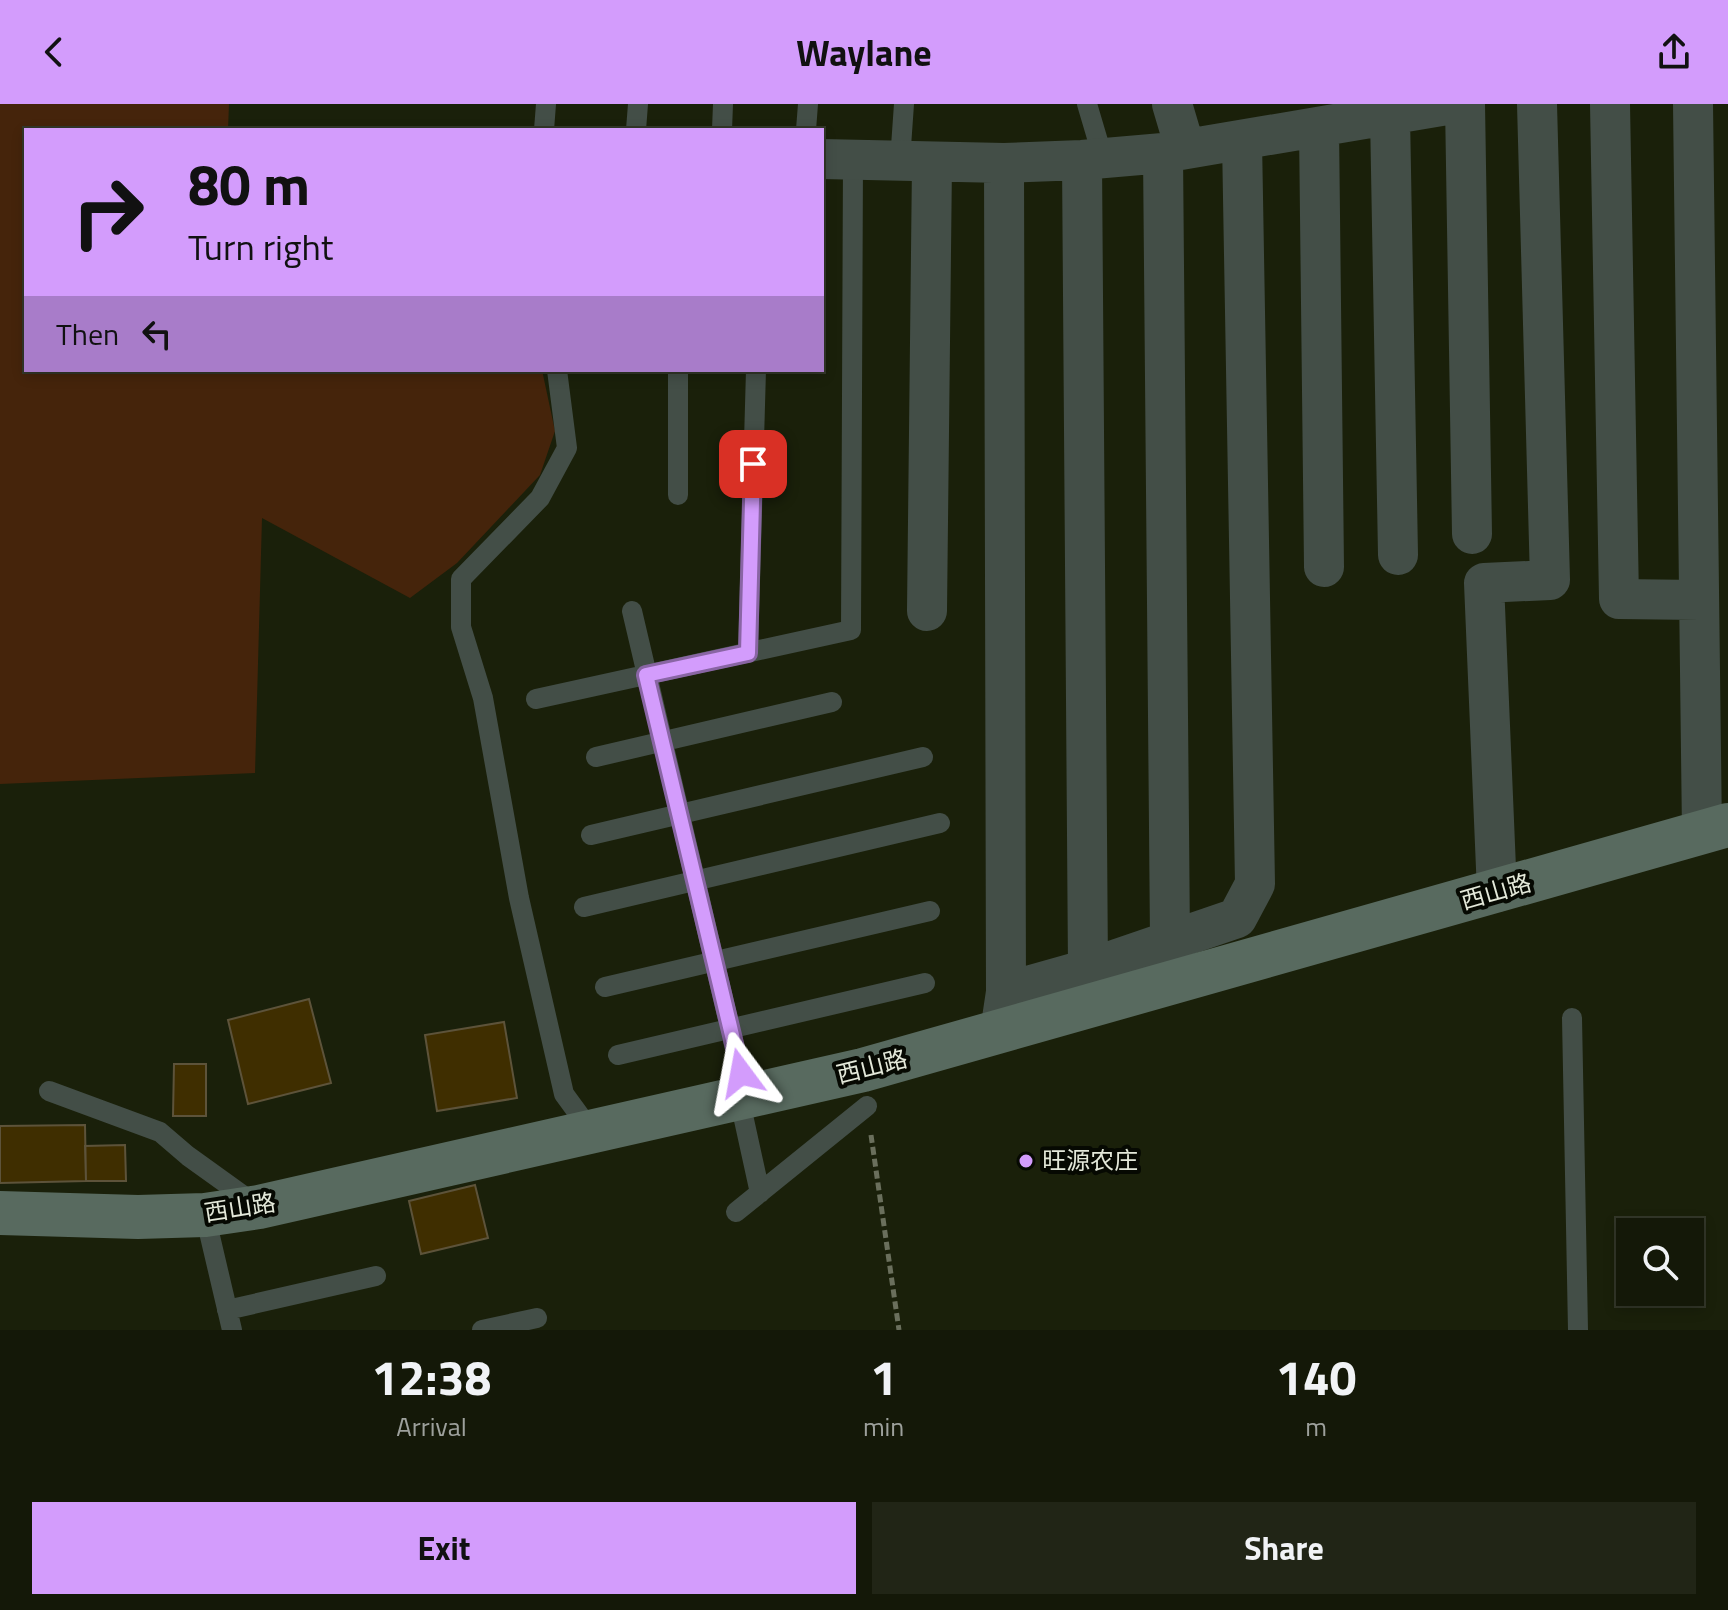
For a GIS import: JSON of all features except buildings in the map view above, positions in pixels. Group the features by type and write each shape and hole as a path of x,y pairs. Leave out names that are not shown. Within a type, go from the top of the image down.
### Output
{"street":[{"path":"1170,940 1172,104"},
{"path":"838,160 1004,163 1092,159 1174,151 1261,126 1447,104 1472,534"},
{"path":"1497,892 1484,583 1550,580 1537,104"},
{"path":"1610,104 1619,599 1699,600"},
{"path":"1693,104 1699,600 1715,829"},
{"path":"1354,116 1398,555"},
{"path":"1324,567 1354,116"},
{"path":"1004,163 1003,1012 1088,969 1237,918 1255,884 1261,126"},
{"path":"1088,969 1092,159"},
{"path":"916,162 927,611"},
{"name":"西山路","path":"0,1213 138,1217 205,1215 259,1207 863,1070 1003,1012 1497,892 1715,829"}],"lane":[{"path":"544,128 546,104"},
{"path":"636,128 638,104"},
{"path":"722,128 723,104"},
{"path":"806,128 808,104"},
{"path":"904,104 916,162"},
{"path":"1087,104 1092,159"},
{"path":"536,699 851,630 838,160"},
{"path":"557,372 567,448 540,498 461,579 461,627 483,698 519,898 564,1094 591,1131"},
{"path":"678,372 678,495"},
{"path":"748,653 756,372"},
{"path":"632,611 730,1029 760,1193"},
{"path":"596,757 832,702"},
{"path":"591,835 923,757"},
{"path":"584,907 940,823"},
{"path":"605,987 930,911"},
{"path":"618,1055 925,983"},
{"path":"1572,1018 1578,1330"},
{"path":"49,1091 160,1132 259,1207"},
{"path":"736,1212 867,1106"},
{"path":"205,1215 227,1324 376,1276"},
{"path":"482,1330 537,1318"}],"path":[{"path":"867,1106 899,1330"}],"shaded area":[{"path":"0,104 229,104 228,128 24,128 24,372 542,372 555,431 540,475 457,563 410,598 262,518 255,773 0,784"}],"place":[{"name":"旺源农庄","path":"1026,1161"}],"route":[{"path":"741,1073 646,675 748,653 753,464"}]}
